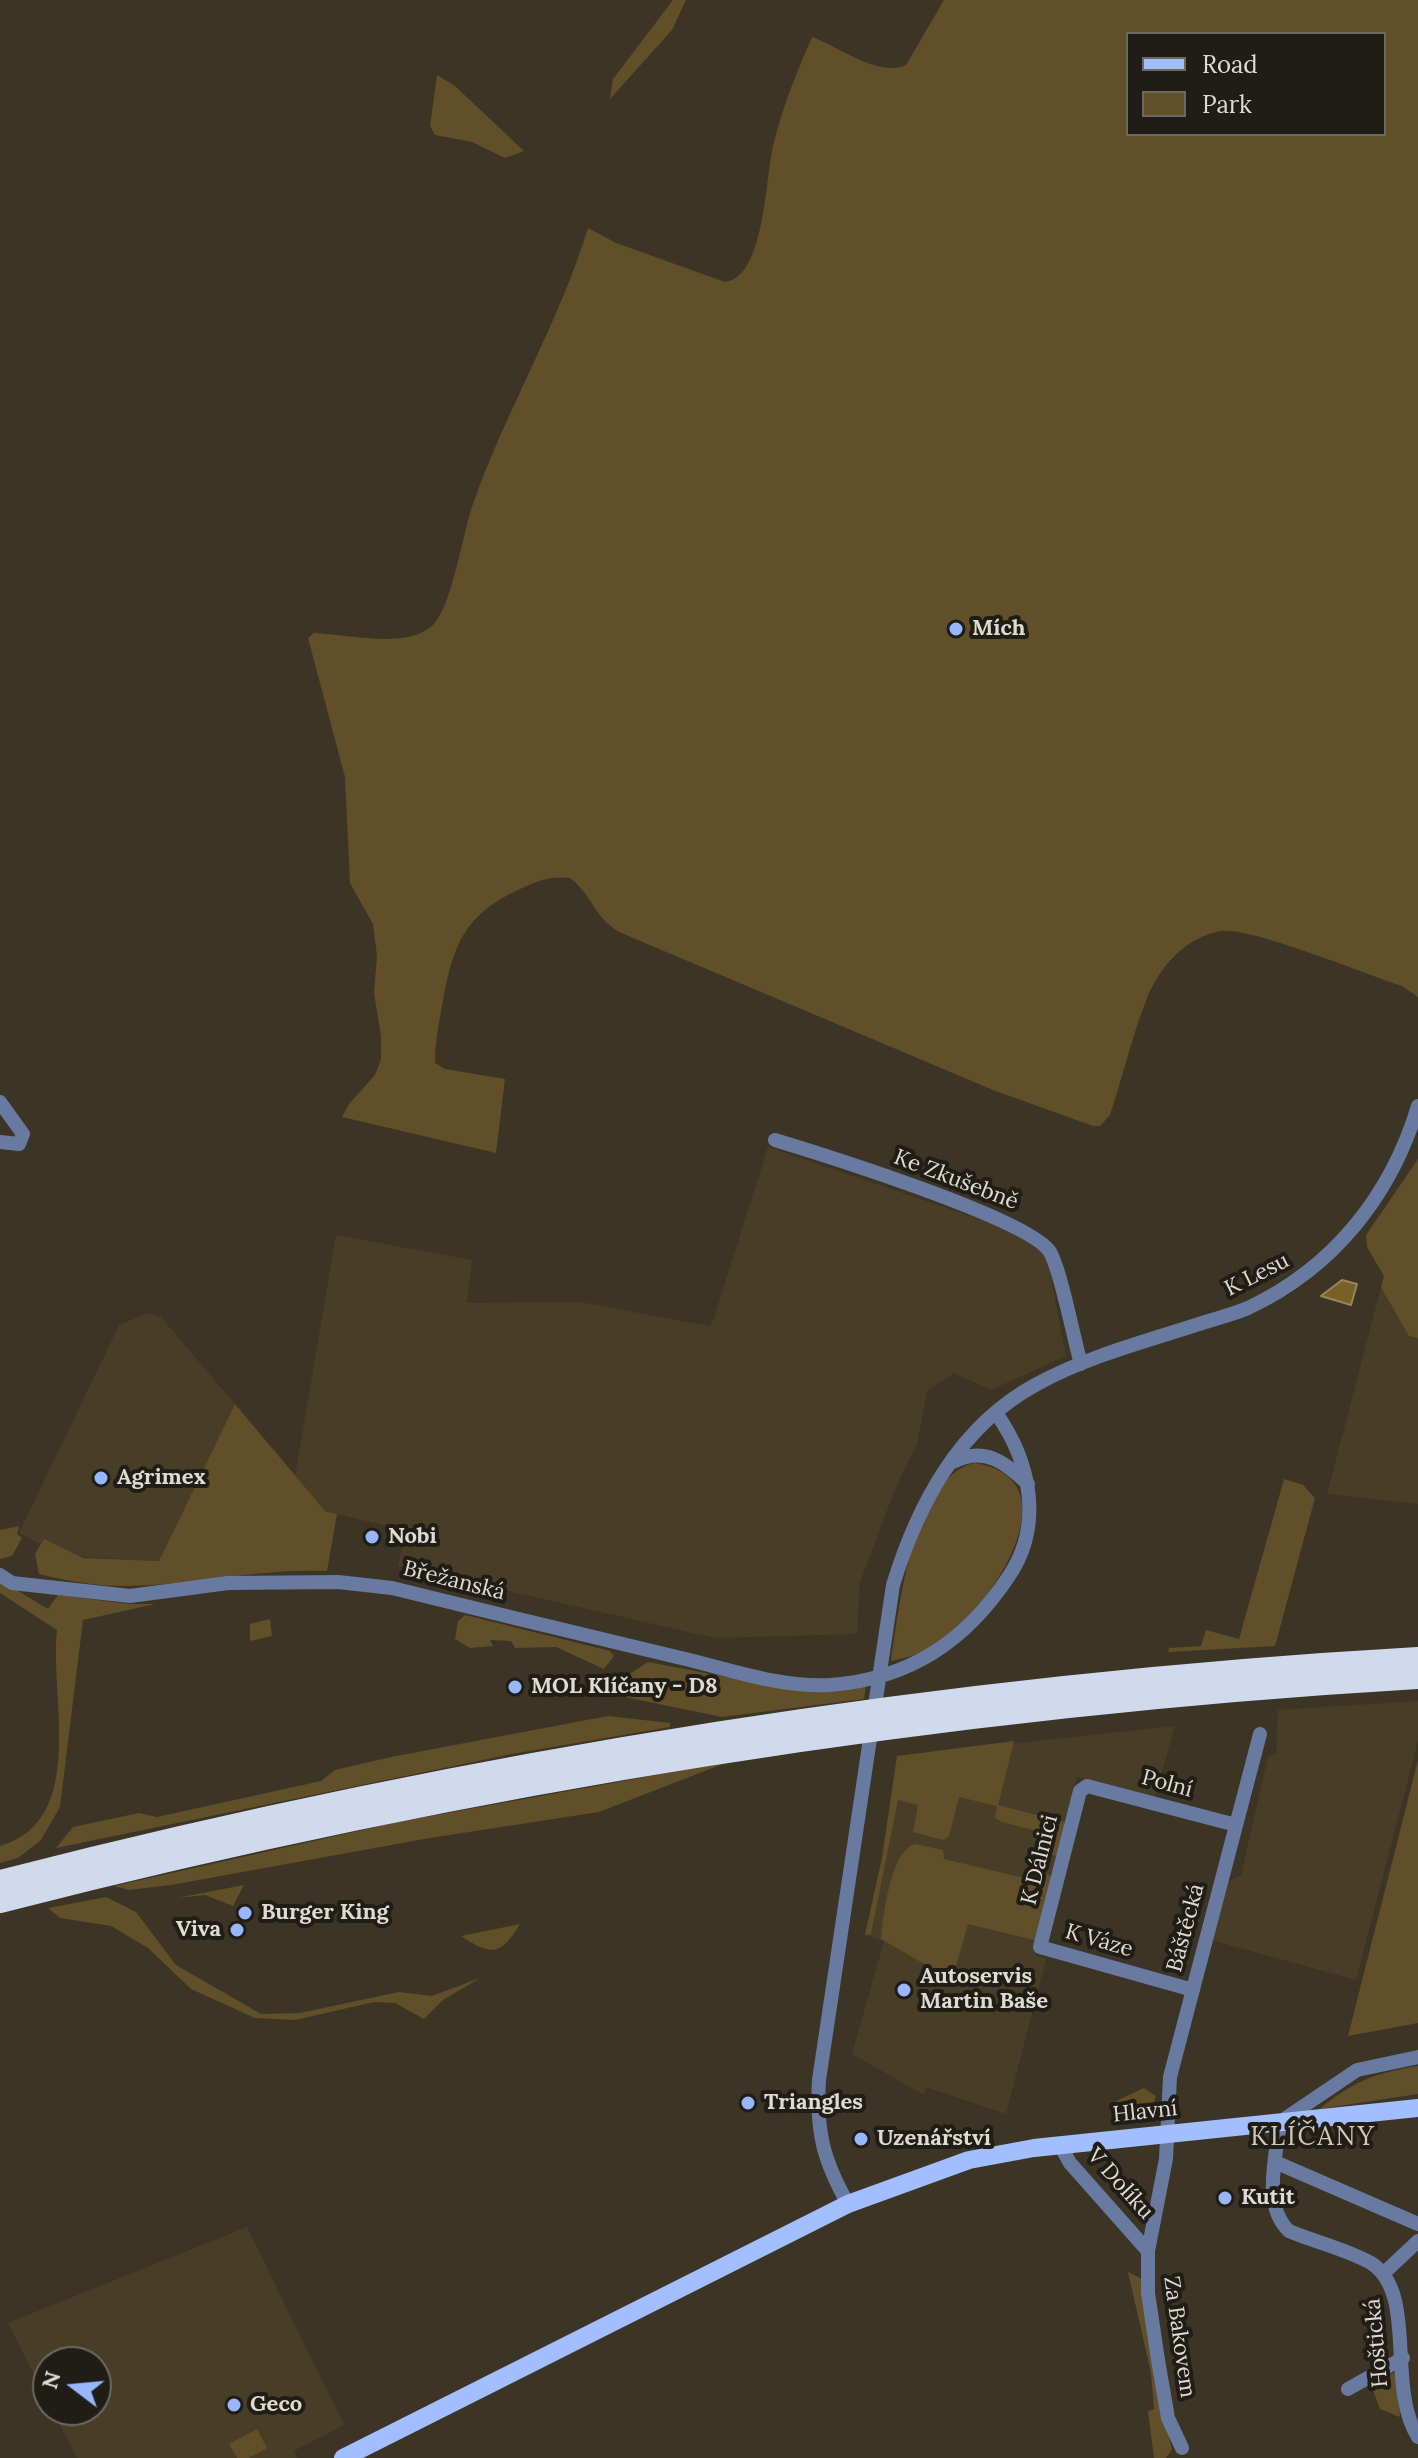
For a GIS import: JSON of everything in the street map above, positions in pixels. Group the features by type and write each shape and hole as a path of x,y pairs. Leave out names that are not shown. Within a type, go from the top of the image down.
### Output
{"highway":[{"path":"0,1881 298,1811 511,1768 699,1735 1039,1689 1299,1665 1418,1658"},
{"path":"0,1902 271,1838 514,1787 674,1760 1045,1709 1301,1685 1418,1678"}],"main road":[{"name":"Hlavní","path":"343,2458 848,2204 979,2157 1060,2145 1418,2108"}],"street":[{"path":"0,1102 23,1134 19,1144 0,1142"},
{"name":"K Lesu","path":"996,1413 1036,1384 1081,1364 1247,1308 1308,1273 1351,1235 1393,1168 1418,1106"},
{"name":"Ke Zkušebně","path":"775,1140 842,1160 1019,1227 1050,1252 1081,1364"},
{"path":"848,2204 828,2168 819,2133 818,2098 893,1585 918,1512 949,1464 996,1413"},
{"name":"Břežanská","path":"6,1579 130,1596 228,1583 338,1582 378,1587 761,1678 828,1685 893,1672 942,1651 979,1618 1022,1558 1029,1525 1029,1485 1016,1442 996,1413"},
{"path":"949,1464 967,1455 986,1455 1005,1462 1029,1485"},
{"name":"Báštěcká","path":"1166,2134 1170,2077 1260,1734"},
{"name":"Polní","path":"1087,1786 1236,1825"},
{"name":"K Dálnici","path":"1040,1947 1080,1791 1087,1786"},
{"name":"K Váze","path":"1040,1947 1193,1990"},
{"path":"1280,2122 1357,2070 1418,2057"},
{"name":"Hoštická","path":"1280,2122 1274,2207 1279,2222 1289,2231 1372,2263 1395,2287 1400,2305 1405,2407 1418,2437"},
{"name":"Za Bakovem","path":"1166,2134 1166,2159 1148,2251 1148,2293 1168,2418 1182,2448"},
{"name":"V Dolíku","path":"1060,2145 1070,2163 1148,2251"},
{"path":"1275,2162 1418,2224"},
{"path":"1384,2273 1418,2241"},
{"path":"1348,2389 1403,2358"}],"shaded area":[{"path":"768,1147 1014,1231 1046,1253 1066,1356 991,1390 954,1373 927,1391 917,1444 896,1487 860,1582 857,1634 715,1638 398,1566 406,1531 325,1511 295,1476 336,1235 472,1260 467,1303 580,1302 709,1326"},
{"path":"1418,1158 1418,1504 1327,1494 1384,1276"},
{"path":"1342,1280 1357,1284 1351,1305 1321,1296"},
{"path":"148,1313 161,1317 235,1404 159,1561 65,1556 19,1533 119,1325"},
{"path":"1418,1701 1418,1741 1356,1980 1211,1940 1227,1882 1241,1875 1268,1757 1276,1754 1278,1710"},
{"path":"1175,1726 1155,1797 1077,1777 1035,1955 1046,1959 1006,2114 926,2087 924,2095 852,2054 884,1941 865,1935 882,1858 897,1756"},
{"path":"247,2227 344,2425 294,2451 297,2458 77,2458 60,2426 112,2426 112,2346 32,2346 32,2370 8,2323"}],"green space":[{"path":"673,0 686,0 672,30 610,99 613,79"},
{"path":"944,0 1418,0 1418,997 1402,986 1282,943 1235,931 1208,934 1176,955 1152,986 1110,1115 1100,1126 1093,1126 993,1090 619,932 610,926 570,878 556,878 525,887 485,910 464,934 447,981 435,1063 445,1069 505,1079 496,1153 342,1117 349,1104 375,1075 381,1059 381,1036 374,993 377,956 373,924 350,883 345,777 308,638 314,633 376,639 408,637 422,633 440,615 486,469 562,298 588,228 616,243 725,282 739,276 749,263 756,244 778,129 812,37 871,64 895,68 906,65"},
{"path":"437,75 455,86 524,151 505,158 472,142 435,135 430,126"},
{"path":"1418,1159 1418,1338 1409,1336 1381,1287 1384,1276 1367,1247 1366,1235"},
{"path":"235,1404 325,1511 337,1514 327,1571 278,1572 130,1586 84,1583 39,1574 35,1554 44,1539 83,1558 159,1561"},
{"path":"974,1463 1005,1474 1020,1494 1022,1520 1014,1549 998,1578 957,1629 932,1648 891,1661 904,1579 923,1519 936,1493 953,1474"},
{"path":"1284,1479 1303,1485 1315,1498 1275,1646 1168,1652 1169,1648 1201,1646 1206,1630 1239,1639"},
{"path":"19,1526 17,1534 22,1538 12,1556 0,1559 0,1530"},
{"path":"0,1580 48,1609 58,1595 129,1604 155,1604 83,1620 60,1807 41,1840 18,1858 0,1863 0,1846 28,1832 45,1810 55,1783 59,1720 57,1630 0,1593"},
{"path":"465,1615 610,1651 614,1656 604,1669 556,1647 515,1648 511,1641 490,1640 493,1646 470,1648 455,1639 458,1621"},
{"path":"270,1619 272,1636 250,1641 250,1624"},
{"path":"648,1662 784,1688 866,1686 864,1699 722,1717 625,1697 608,1688"},
{"path":"608,1716 670,1723 670,1727 512,1754 56,1848 73,1827 139,1813 157,1817 321,1781 335,1770 391,1757"},
{"path":"1014,1741 998,1805 1068,1823 1059,1857 1045,1853 1049,1834 1002,1822 995,1818 997,1806 959,1797 949,1836 943,1840 913,1832 918,1805 898,1800 871,1934 865,1935 882,1858 897,1756"},
{"path":"1418,1760 1418,2023 1348,2036"},
{"path":"728,1762 599,1812 430,1838 171,1885 129,1890 114,1886 398,1822"},
{"path":"916,1844 943,1850 944,1859 1037,1881 1040,1873 1053,1876 1038,1941 968,1924 952,1980 881,1939 894,1870 907,1848"},
{"path":"244,1885 233,1906 205,1895 177,1898"},
{"path":"106,1897 136,1912 176,1965 261,2014 300,2013 399,1992 432,1996 480,1978 443,2000 424,2019 395,2003 374,2002 295,2020 255,2018 191,1989 148,1948 111,1926 60,1918 48,1908"},
{"path":"520,1924 507,1942 495,1950 480,1947 461,1936"},
{"path":"1418,2066 1418,2094 1319,2109 1365,2080"},
{"path":"1144,2088 1156,2096 1149,2120 1113,2123 1114,2102"},
{"path":"1128,2272 1142,2279 1152,2365 1172,2449 1166,2458 1154,2458 1148,2411 1154,2409 1151,2373"},
{"path":"1397,2372 1400,2417 1380,2409 1371,2385 1379,2377"},
{"path":"257,2429 267,2448 249,2458 237,2458 229,2444"}],"place":[{"name":"Mích","path":"956,629"},
{"name":"Agrimex","path":"101,1478"},
{"name":"Nobi","path":"372,1537"},
{"name":"MOL Klíčany - D8","path":"515,1687"},
{"name":"Burger King","path":"245,1913"},
{"name":"Viva","path":"237,1930"},
{"name":"Autoservis Martin Baše","path":"904,1990"},
{"name":"Triangles","path":"748,2103"},
{"name":"Uzenářství","path":"861,2139"},
{"name":"Kutit","path":"1225,2198"},
{"name":"Geco","path":"234,2405"}],"district":[{"name":"KLÍČANY","path":"1313,2138"}]}
